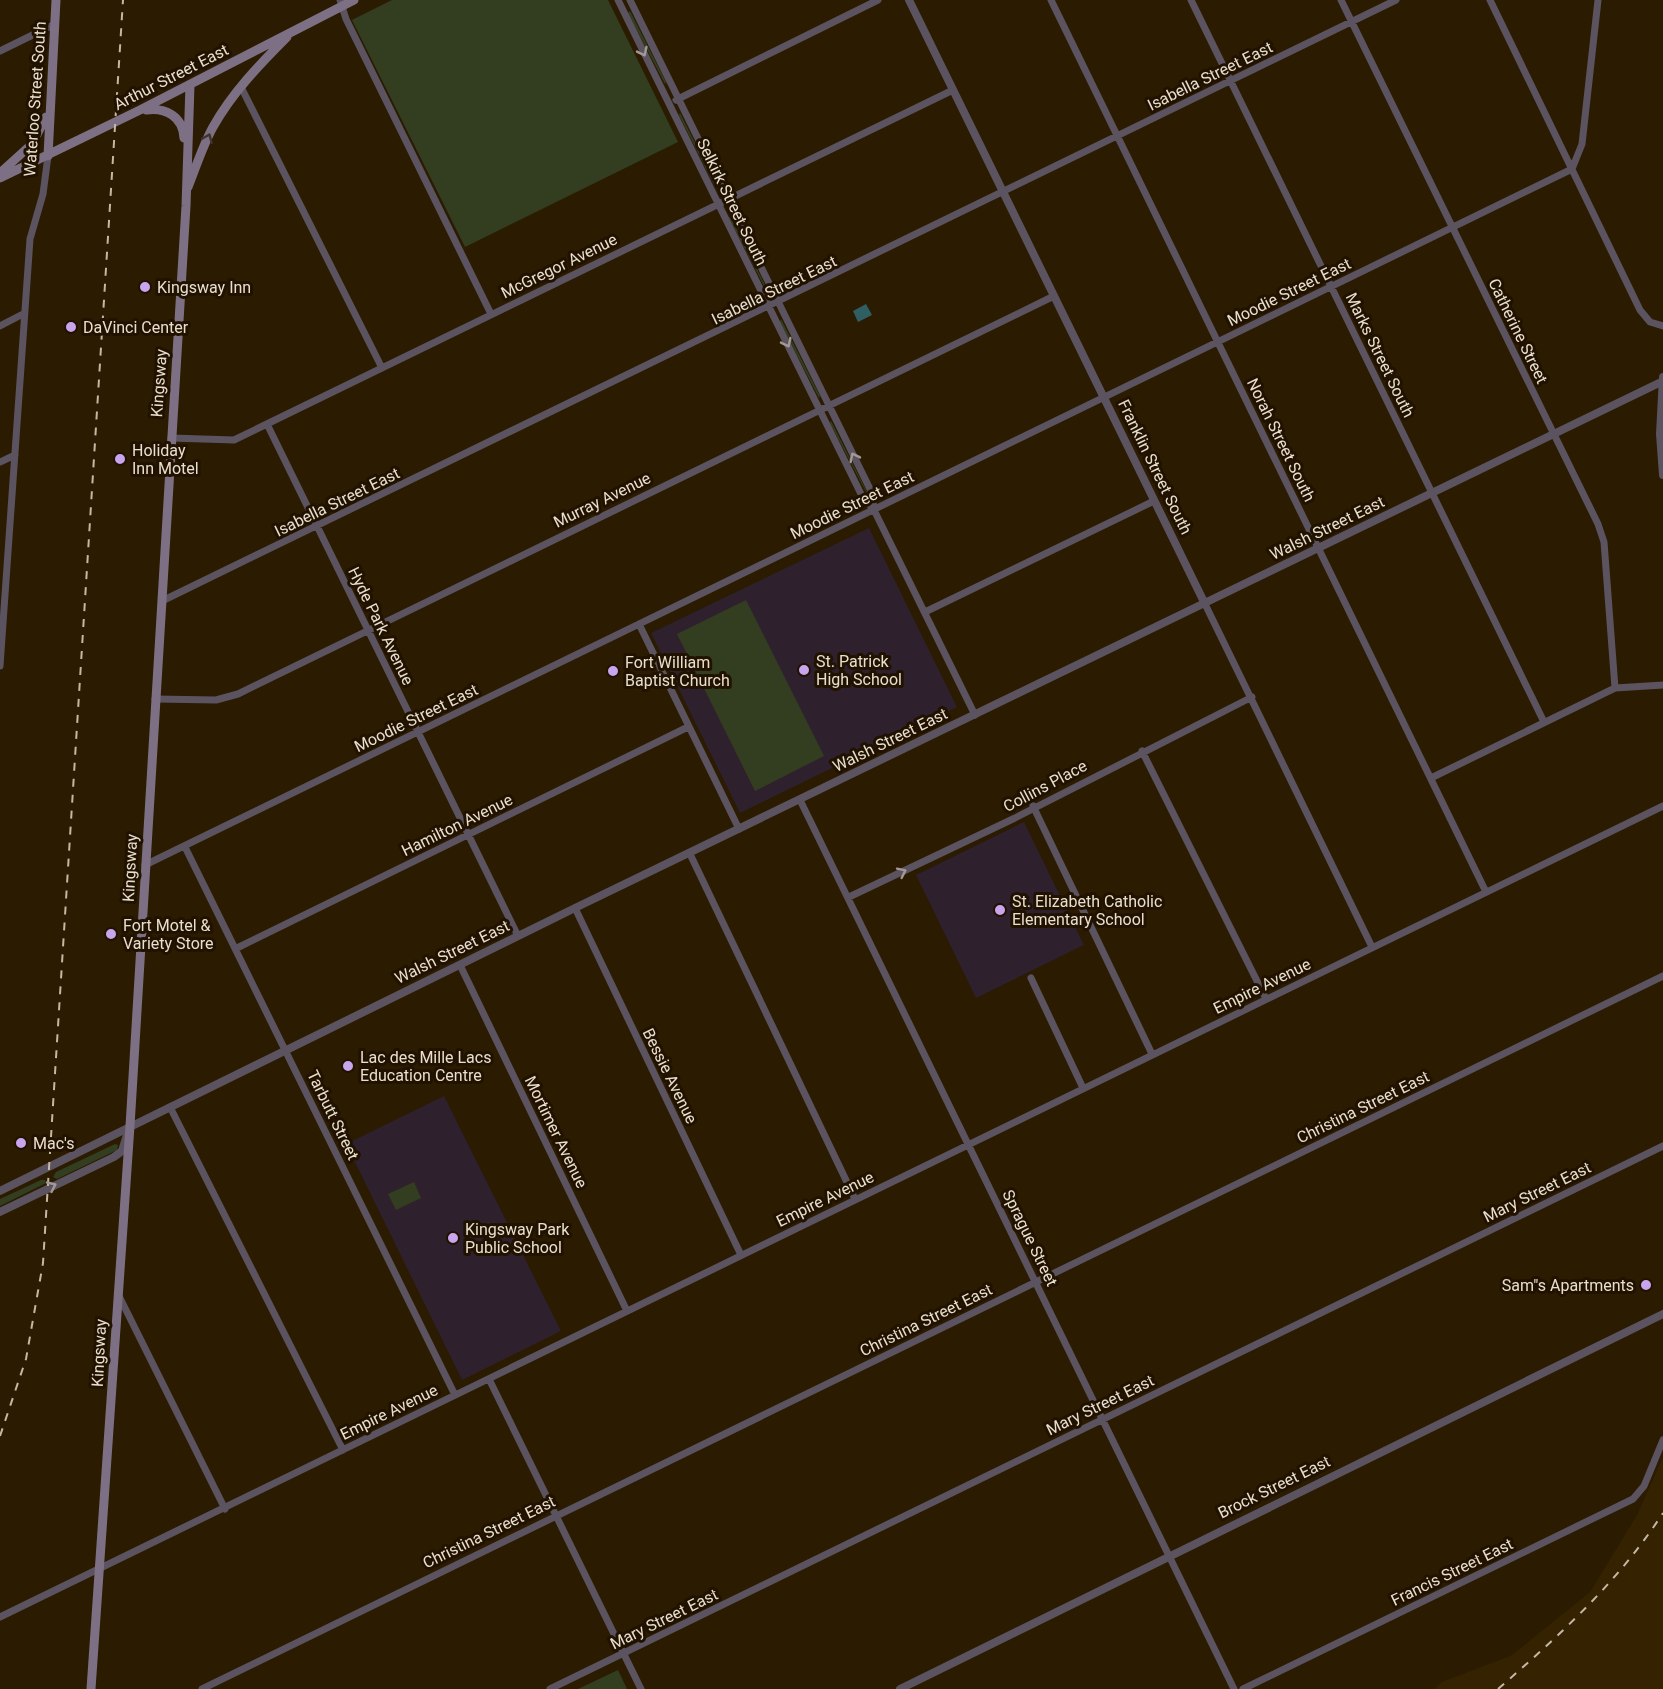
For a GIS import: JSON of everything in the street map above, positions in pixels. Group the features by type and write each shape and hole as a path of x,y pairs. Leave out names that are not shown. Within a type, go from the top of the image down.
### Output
{"main road":[{"name":"Waterloo Street South","path":"48,156 56,0"},
{"name":"Arthur Street East","path":"0,178 190,85 341,3 354,0"},
{"path":"186,192 212,129 241,87 294,30"},
{"name":"Kingsway","path":"91,1689 102,1566 130,1126 186,192 190,85"},
{"path":"140,110 154,109 172,114 183,129 186,192"},
{"path":"0,173 32,144 49,112"}],"street":[{"name":"Selkirk Street South","path":"618,0 862,496 874,510 975,715"},
{"name":"Selkirk Street South","path":"630,0 871,491 874,510"},
{"path":"669,103 878,0"},
{"name":"Franklin Street South","path":"909,0 1204,604 1252,697 1372,947"},
{"name":"Norah Street South","path":"1051,0 1486,892"},
{"name":"Marks Street South","path":"1191,0 1544,722"},
{"name":"Catherine Street","path":"1341,0 1604,542 1615,688"},
{"name":"Isabella Street East","path":"162,601 770,307 1396,0"},
{"path":"1490,0 1640,310 1650,322 1663,326"},
{"path":"1572,169 1582,144 1598,0"},
{"path":"341,3 346,19 491,314"},
{"path":"0,51 55,24"},
{"path":"241,87 382,368"},
{"name":"McGregor Avenue","path":"171,438 234,440 953,90"},
{"name":"Waterloo Street South","path":"0,666 30,239 43,194 48,156"},
{"name":"Moodie Street East","path":"145,866 1572,169"},
{"name":"Murray Avenue","path":"155,699 216,700 227,698 1054,296"},
{"path":"0,326 23,315"},
{"path":"1663,379 1660,434 1663,475"},
{"name":"Walsh Street East","path":"0,1191 460,964 1318,549 1663,379"},
{"name":"Hyde Park Avenue","path":"267,424 519,936"},
{"path":"0,462 15,455"},
{"path":"925,612 1154,501"},
{"path":"639,624 739,829"},
{"path":"1431,778 1615,688 1663,685"},
{"name":"Collins Place","path":"849,897 1252,697"},
{"name":"Hamilton Avenue","path":"237,948 688,727"},
{"path":"1142,751 1266,999"},
{"name":"Sprague Street","path":"800,800 1234,1689"},
{"path":"1033,806 1152,1054"},
{"name":"Empire Avenue","path":"0,1617 1663,806"},
{"name":"Tarbutt Street","path":"185,847 237,948 455,1395"},
{"path":"690,854 855,1199"},
{"name":"Bessie Avenue","path":"575,908 741,1255"},
{"name":"Mortimer Avenue","path":"460,964 627,1311"},
{"name":"Christina Street East","path":"202,1689 1663,976"},
{"path":"1031,978 1083,1088"},
{"path":"170,1107 343,1450"},
{"path":"0,1212 114,1157 122,1151 130,1126"},
{"name":"Mary Street East","path":"550,1689 1663,1146"},
{"path":"118,1295 225,1509"},
{"name":"Brock Street East","path":"900,1689 1663,1314"},
{"path":"489,1378 641,1689"},
{"name":"Francis Street East","path":"1243,1689 1633,1499 1640,1494 1663,1440"}],"shaded area":[{"name":"St. Patrick High School","path":"869,528 957,707 740,813 651,633"},
{"name":"St. Elizabeth Catholic Elementary School","path":"1024,822 1084,945 976,998 916,875"},
{"name":"Kingsway Park Public School","path":"444,1096 561,1331 462,1380 346,1144"},
{"path":"1663,1457 1663,1689 1434,1689 1442,1682 1512,1655 1590,1592 1637,1515"}],"green space":[{"path":"392,0 608,0 678,142 465,247 352,20"},
{"path":"630,11 666,82 665,84 628,13"},
{"path":"680,113 716,185 715,187 679,115"},
{"path":"730,216 766,287 766,290 729,218"},
{"path":"781,319 820,396 819,398 780,322"},
{"path":"831,421 867,492 867,494 830,423"},
{"path":"746,600 824,756 755,791 677,634"},
{"path":"115,1144 118,1145 117,1150 57,1179 53,1177 56,1172"},
{"path":"45,1180 46,1183 0,1206 0,1199"},
{"path":"414,1182 421,1198 396,1210 388,1194"},
{"path":"618,1670 627,1689 578,1689"}],"water":[{"path":"866,304 872,315 858,322 853,311"}],"railway":[{"path":"0,1436 26,1359 43,1263 123,0"},
{"path":"1498,1689 1587,1607 1627,1562 1663,1513"}],"place":[{"name":"Kingsway Inn","path":"145,287"},
{"name":"DaVinci Center","path":"71,327"},
{"name":"Holiday Inn Motel","path":"120,459"},
{"name":"St. Patrick High School","path":"804,670"},
{"name":"Fort William Baptist Church","path":"613,671"},
{"name":"St. Elizabeth Catholic Elementary School","path":"1000,910"},
{"name":"Fort Motel & Variety Store","path":"111,934"},
{"name":"Lac des Mille Lacs Education Centre","path":"348,1066"},
{"name":"Mac's","path":"21,1143"},
{"name":"Kingsway Park Public School","path":"453,1238"},
{"name":"Sam\"s Apartments","path":"1646,1285"}]}
